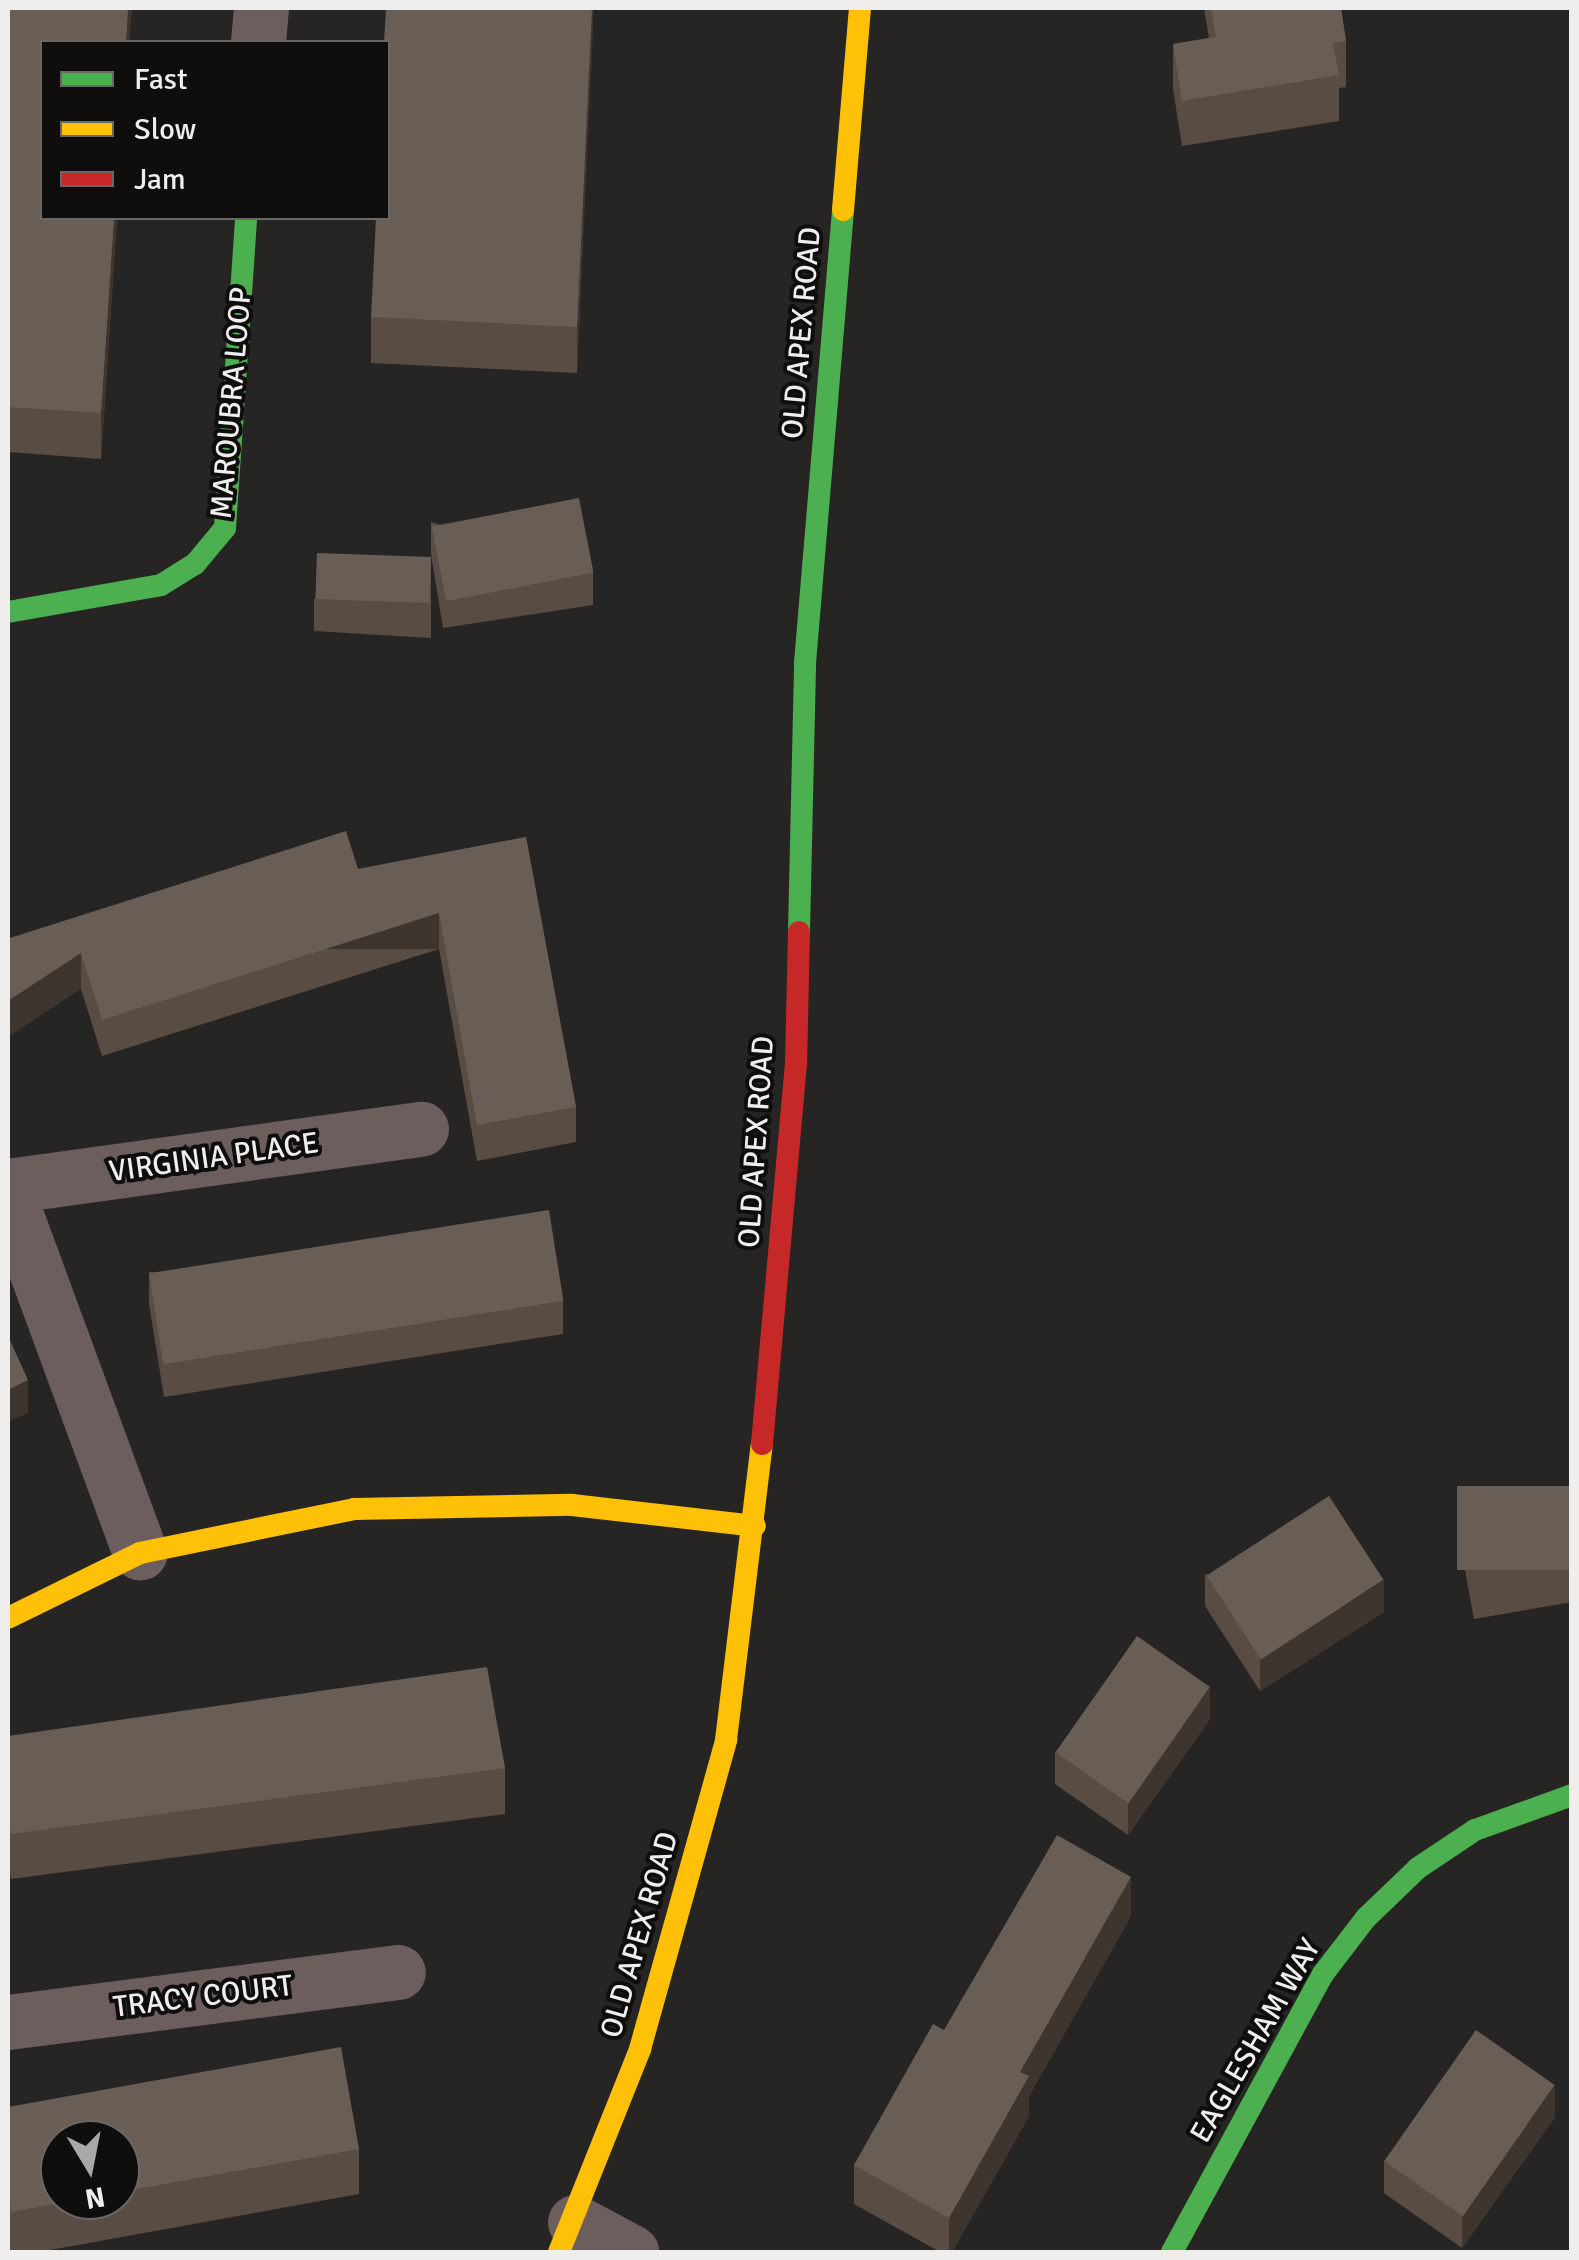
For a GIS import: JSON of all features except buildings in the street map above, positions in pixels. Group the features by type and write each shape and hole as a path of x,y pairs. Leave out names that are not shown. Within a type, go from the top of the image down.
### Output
{"main road":[{"name":"OLD APEX ROAD","path":"567,2237 640,2049 726,1740 755,1526 796,1064 805,663 860,8"},
{"name":"MAROUBRA LOOP","path":"8,612 161,585 195,564 225,528 246,220"},
{"path":"8,1618 140,1553 354,1509 456,1502 572,1505 755,1526"},
{"name":"EAGLESHAM WAY","path":"1172,2252 1323,1974 1366,1918 1418,1868 1475,1830 1572,1795"}],"street":[{"path":"258,40 261,8"},
{"name":"VIRGINIA PLACE","path":"8,1186 421,1129"},
{"path":"8,1194 140,1553"},
{"name":"TRACY COURT","path":"8,2022 398,1972"},
{"path":"567,2237 631,2252"}],"traffic: fast":[{"path":"799,932 805,663 843,210"},
{"path":"8,612 161,585 195,564 225,528 246,220"},
{"path":"1172,2252 1323,1974 1366,1918 1418,1868 1475,1830 1572,1795"}],"traffic: slow":[{"path":"843,210 860,8"},
{"path":"559,2252 640,2049 726,1740 762,1444"},
{"path":"8,1618 140,1553 354,1509 572,1505 755,1526"}],"traffic: jam":[{"path":"762,1444 796,1064 799,932"}]}
